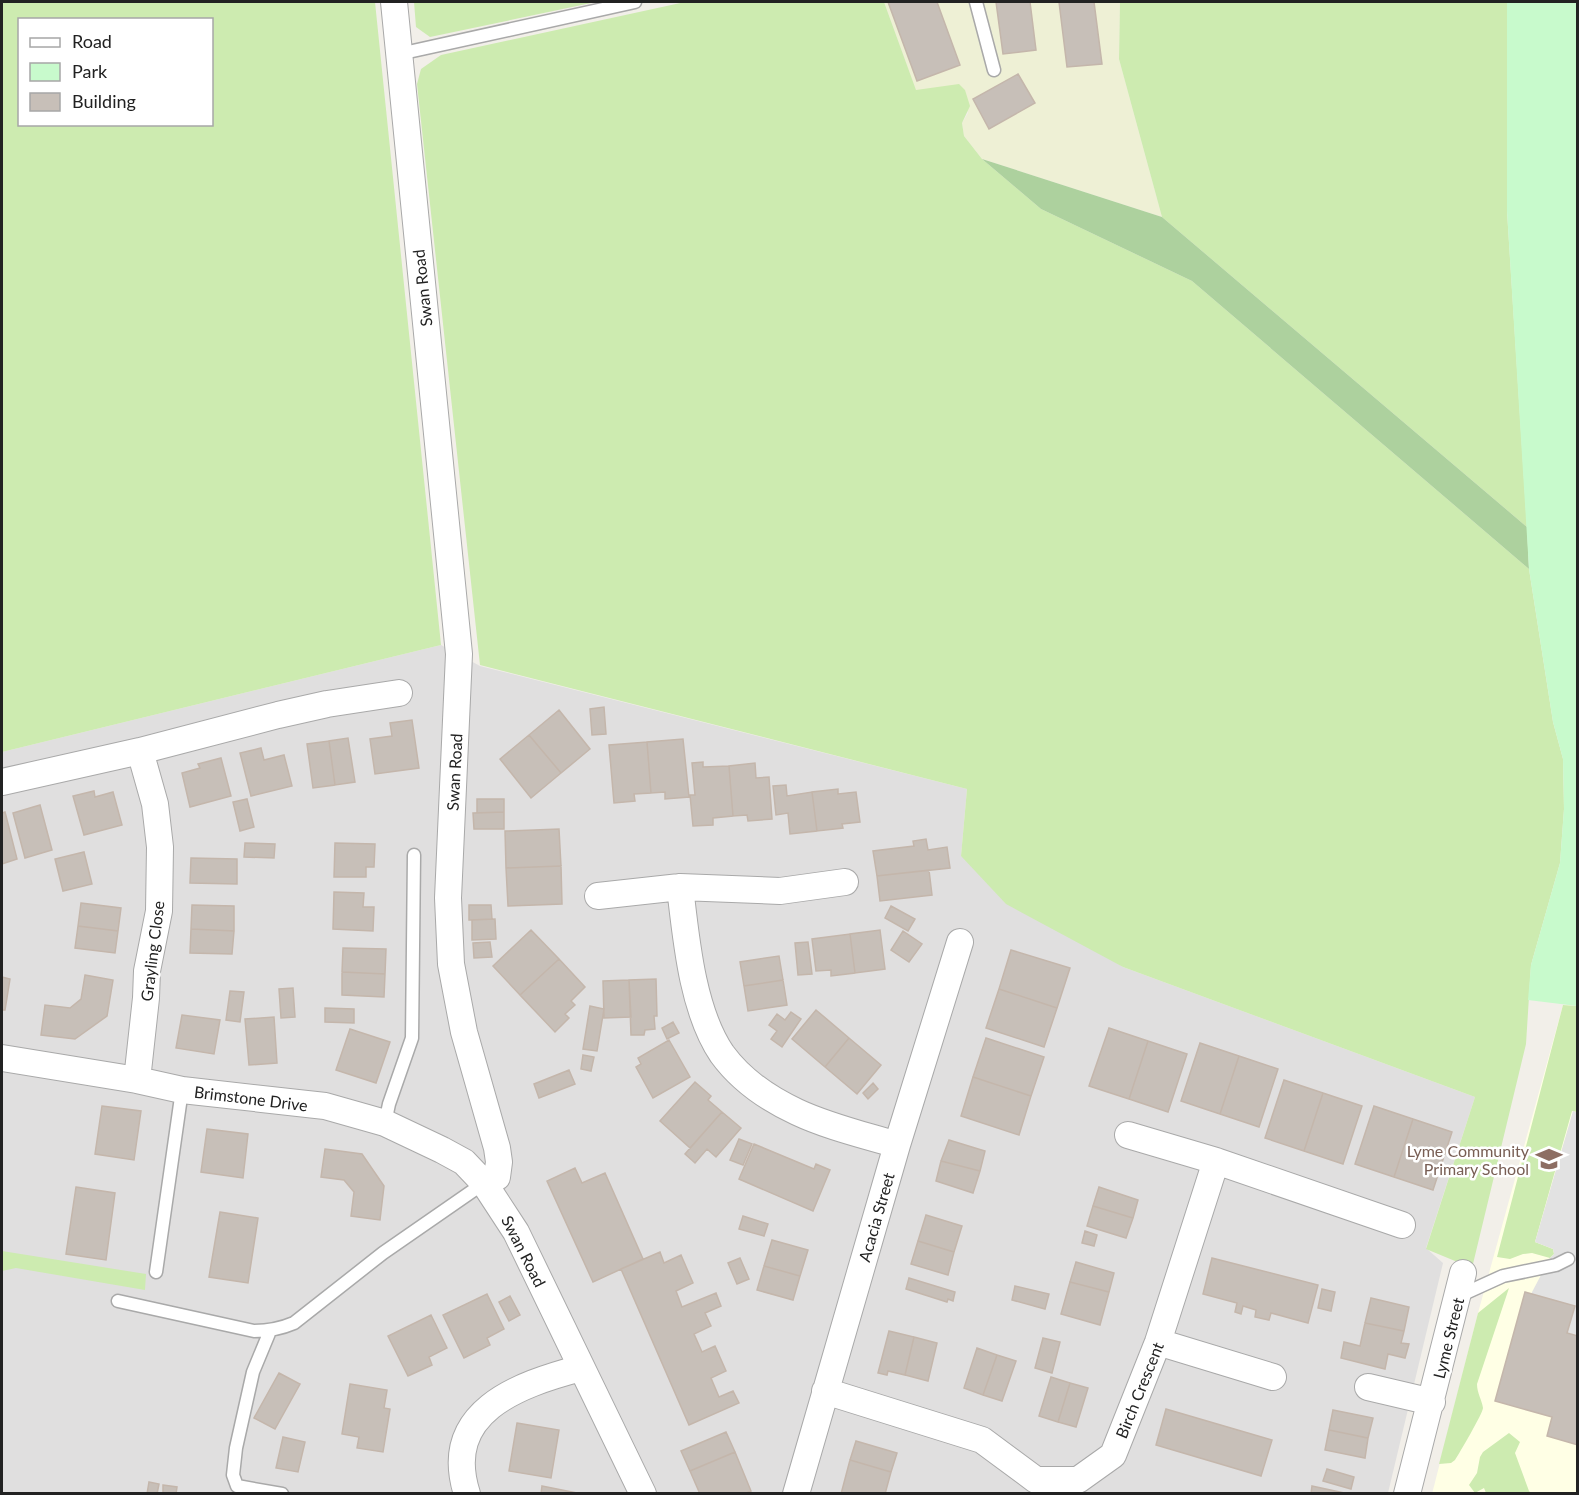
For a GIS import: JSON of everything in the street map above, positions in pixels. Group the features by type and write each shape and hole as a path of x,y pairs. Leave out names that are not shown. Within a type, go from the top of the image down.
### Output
{"street":[{"name":"Swan Road","path":"394,2 459,654 448,898 451,964 464,1032 499,1162 497,1177 484,1183 516,1232 643,1494"},
{"path":"2,782 140,751 278,714 399,693"},
{"name":"Grayling Close","path":"137,1080 147,971 159,911 160,847 155,804 140,751"},
{"path":"598,896 680,886 780,891 845,882"},
{"path":"680,886 689,961 699,1000 722,1053 754,1086 797,1112 832,1126 897,1145"},
{"name":"Acacia Street","path":"796,1494 897,1145 960,942"},
{"name":"Brimstone Drive","path":"2,1058 137,1080 182,1090 325,1106 385,1123 442,1150 464,1162 484,1183"},
{"path":"1128,1135 1216,1161 1402,1225"},
{"name":"Birch Crescent","path":"825,1390 981,1440 1036,1480 1079,1487 1113,1455 1158,1342 1216,1161"},
{"name":"Lyme Street","path":"1407,1494 1461,1285"},
{"path":"1158,1342 1273,1377"},
{"path":"467,1494 461,1464 462,1447 469,1430 479,1416 510,1394 581,1368"},
{"name":"Lyme Street","path":"1368,1387 1432,1402"}],"lane":[{"path":"399,54 635,2"},
{"path":"976,2 994,70"},
{"path":"385,1123 389,1104 412,1038 414,855"},
{"path":"156,1272 182,1090"},
{"path":"118,1301 254,1331 270,1331 294,1323 383,1253 484,1183"},
{"path":"1461,1285 1556,1265 1568,1259"},
{"path":"270,1331 253,1372 236,1448 233,1475 237,1486 282,1494"}],"shaded area":[{"path":"884,2 1120,2 1119,59 1162,217 982,159 964,136 962,123 968,113 959,85 916,91"},
{"path":"441,645 480,666 967,789 961,856 1123,967 1475,1097 1426,1248 1443,1263 1388,1493 2,1493 2,752"},
{"name":"Lyme Community Primary School","path":"1563,1005 1577,1006 1577,1493 1432,1494 1478,1313"},
{"path":"1573,1111 1578,1113 1577,1336 1567,1333 1531,1294 1554,1254 1553,1249 1535,1242"}],"green space":[{"path":"2,2 375,2 441,645 2,752"},
{"path":"414,2 596,2 430,37 416,27"},
{"path":"685,2 884,2 916,90 959,84 965,90 970,106 962,123 964,136 982,159 1041,209 1192,281 1529,569 1553,722 1563,759 1564,809 1560,863 1531,965 1526,1044 1472,1268 1426,1249 1475,1097 1123,967 1006,904 961,856 967,789 480,665 417,84 421,69 441,55"},
{"path":"1120,2 1507,2 1507,211 1527,527 1162,217 1119,59"},
{"path":"1507,2 1577,2 1577,1006 1528,1000 1531,965 1560,863 1564,809 1563,759 1553,722 1529,569 1507,211"},
{"path":"982,159 1162,217 1527,527 1529,569 1192,281 1041,209"},
{"path":"1563,1005 1577,1006 1577,1112 1572,1111 1535,1242 1553,1249 1554,1254 1550,1258 1532,1253 1510,1259 1497,1257"},
{"path":"2,1251 146,1274 145,1290 16,1268 2,1271"},
{"path":"1509,1288 1477,1384 1482,1411 1455,1460 1451,1463 1439,1464 1478,1313"},
{"path":"1509,1433 1520,1442 1515,1453 1531,1493 1486,1493 1484,1488 1475,1493 1469,1485 1477,1473 1480,1457 1483,1452"}],"building":[{"path":"888,2 937,2 960,65 917,81"},
{"path":"996,2 1030,2 1036,50 1003,54"},
{"path":"1059,2 1094,2 1102,64 1067,67"},
{"path":"1018,74 1035,103 989,129 973,99"},
{"path":"604,707 606,734 592,735 590,709"},
{"path":"559,710 590,749 561,773 529,735"},
{"path":"412,720 419,768 375,774 370,739 392,736 390,723"},
{"path":"529,735 561,773 531,798 500,759"},
{"path":"348,738 355,782 335,785 329,741"},
{"path":"683,739 689,797 665,799 665,792 651,793 647,742"},
{"path":"329,741 335,785 313,788 307,744"},
{"path":"647,742 651,793 634,794 635,801 614,803 609,745"},
{"path":"261,748 264,760 284,755 292,786 251,796 240,753"},
{"path":"221,758 231,796 190,807 182,773 200,768 198,764"},
{"path":"703,762 703,767 729,766 733,816 713,818 713,825 693,826 690,795 695,795 692,763"},
{"path":"755,763 756,778 769,777 772,819 748,821 747,815 733,816 729,766"},
{"path":"786,785 787,796 812,792 817,831 790,834 788,813 776,815 773,786"},
{"path":"838,789 838,794 856,792 860,822 842,824 843,828 817,831 812,792"},
{"path":"94,791 95,797 113,792 122,825 84,835 73,796"},
{"path":"247,799 254,827 240,831 233,802"},
{"path":"477,799 504,799 504,812 477,813"},
{"path":"40,805 52,850 25,858 13,813"},
{"path":"5,812 17,859 2,864 2,813"},
{"path":"504,812 504,829 474,829 473,813"},
{"path":"559,829 561,866 506,868 505,831"},
{"path":"926,839 928,850 947,847 950,868 877,876 873,851 914,846 913,841"},
{"path":"245,843 275,844 274,858 244,857"},
{"path":"335,843 375,844 374,867 366,867 366,877 334,877"},
{"path":"84,852 92,884 63,891 55,859"},
{"path":"191,858 237,859 237,884 190,883"},
{"path":"561,866 562,904 508,906 506,868"},
{"path":"929,870 932,895 880,901 877,876"},
{"path":"334,892 364,893 363,907 374,907 373,931 333,929"},
{"path":"81,903 121,908 118,931 78,926"},
{"path":"192,905 234,906 234,931 191,929"},
{"path":"469,905 491,905 492,919 469,920"},
{"path":"891,906 915,919 908,931 885,918"},
{"path":"495,919 496,939 472,940 472,920"},
{"path":"78,926 118,931 115,953 75,948"},
{"path":"191,929 234,931 232,954 190,953"},
{"path":"531,930 559,959 520,995 493,966"},
{"path":"880,930 885,969 855,973 850,934"},
{"path":"903,931 922,944 909,962 891,950"},
{"path":"850,934 855,973 831,976 831,970 816,971 812,939"},
{"path":"490,942 492,957 474,958 473,943"},
{"path":"808,942 812,974 798,975 795,943"},
{"path":"343,948 386,949 385,974 342,972"},
{"path":"1011,950 1070,968 1057,1008 999,989"},
{"path":"779,956 783,980 744,986 740,962"},
{"path":"559,959 585,987 571,1001 575,1005 565,1014 569,1018 555,1032 520,995"},
{"path":"342,972 385,974 384,997 342,995"},
{"path":"85,975 113,980 107,1016 75,1039 41,1035 45,1005 70,1008 81,999"},
{"path":"2,977 10,979 5,1010 2,1010"},
{"path":"656,979 655,1029 645,1030 644,1035 631,1035 629,980"},
{"path":"629,980 631,1017 604,1018 603,981"},
{"path":"783,980 787,1005 748,1011 744,986"},
{"path":"293,988 295,1017 281,1018 279,989"},
{"path":"999,989 1057,1008 1044,1047 986,1028"},
{"path":"230,991 244,992 240,1022 226,1020"},
{"path":"590,1006 604,1009 597,1051 583,1049"},
{"path":"325,1008 354,1009 354,1023 325,1022"},
{"path":"816,1010 849,1038 825,1067 792,1039"},
{"path":"791,1012 801,1019 782,1047 771,1039 777,1031 769,1025 777,1014 785,1020"},
{"path":"182,1015 220,1020 214,1054 176,1048"},
{"path":"274,1017 277,1063 249,1065 245,1019"},
{"path":"673,1022 679,1033 667,1039 662,1028"},
{"path":"1109,1028 1148,1041 1129,1099 1089,1086"},
{"path":"350,1029 390,1042 376,1083 336,1070"},
{"path":"849,1038 881,1065 857,1094 825,1067"},
{"path":"986,1038 1044,1057 1031,1096 973,1077"},
{"path":"669,1040 690,1077 653,1098 636,1067 641,1064 638,1058"},
{"path":"1148,1041 1187,1054 1168,1112 1129,1099"},
{"path":"1200,1043 1239,1056 1220,1114 1181,1101"},
{"path":"583,1055 594,1057 591,1071 581,1069"},
{"path":"1239,1056 1278,1069 1259,1127 1220,1114"},
{"path":"569,1070 575,1084 539,1098 534,1084"},
{"path":"973,1077 1031,1096 1019,1135 961,1116"},
{"path":"1284,1080 1323,1093 1304,1151 1265,1138"},
{"path":"695,1082 711,1096 708,1100 722,1112 690,1148 660,1121"},
{"path":"873,1083 878,1089 868,1099 863,1093"},
{"path":"1323,1093 1362,1106 1343,1164 1304,1151"},
{"path":"102,1106 141,1111 134,1160 95,1154"},
{"path":"1374,1106 1413,1119 1394,1177 1355,1164"},
{"path":"722,1112 741,1128 716,1157 707,1149 695,1163 685,1154"},
{"path":"1413,1119 1452,1132 1433,1190 1394,1177"},
{"path":"207,1129 248,1134 243,1178 201,1172"},
{"path":"739,1139 752,1144 743,1165 730,1160"},
{"path":"949,1140 985,1151 980,1171 941,1161"},
{"path":"754,1144 814,1169 816,1164 830,1170 813,1211 739,1179"},
{"path":"325,1149 362,1154 384,1186 380,1220 351,1216 354,1192 344,1180 321,1177"},
{"path":"941,1161 980,1171 973,1193 936,1181"},
{"path":"575,1168 582,1183 605,1173 643,1259 593,1282 547,1181"},
{"path":"76,1187 115,1193 106,1260 66,1254"},
{"path":"1099,1187 1138,1200 1133,1218 1093,1206"},
{"path":"1093,1206 1133,1218 1126,1238 1087,1226"},
{"path":"220,1212 258,1218 248,1283 209,1277"},
{"path":"926,1215 962,1226 954,1252 918,1241"},
{"path":"743,1216 768,1224 764,1236 739,1229"},
{"path":"1085,1231 1097,1235 1094,1246 1082,1243"},
{"path":"772,1240 808,1250 800,1276 764,1266"},
{"path":"918,1241 954,1252 948,1275 911,1264"},
{"path":"660,1252 664,1263 681,1255 693,1283 676,1291 682,1307 716,1293 721,1306 705,1313 711,1326 694,1334 702,1352 715,1346 726,1371 711,1378 719,1397 733,1391 739,1403 689,1425 621,1269"},
{"path":"740,1258 749,1279 737,1284 728,1263"},
{"path":"1212,1258 1318,1285 1308,1323 1271,1313 1269,1320 1255,1317 1256,1310 1243,1306 1241,1314 1235,1312 1237,1303 1203,1294"},
{"path":"1076,1262 1114,1273 1109,1292 1070,1282"},
{"path":"764,1266 800,1276 793,1300 757,1290"},
{"path":"909,1278 955,1292 953,1301 948,1299 947,1302 906,1289"},
{"path":"1070,1282 1109,1292 1100,1325 1061,1314"},
{"path":"1015,1286 1049,1294 1045,1309 1012,1300"},
{"path":"1322,1289 1335,1292 1331,1311 1318,1308"},
{"path":"1525,1292 1575,1306 1567,1333 1578,1336 1578,1445 1547,1436 1552,1417 1495,1401"},
{"path":"487,1294 504,1329 487,1338 490,1345 464,1358 443,1315"},
{"path":"510,1296 520,1315 509,1321 499,1302"},
{"path":"1371,1298 1409,1307 1404,1331 1365,1323"},
{"path":"431,1315 447,1348 429,1357 432,1365 408,1376 388,1336"},
{"path":"1365,1323 1404,1331 1401,1343 1409,1344 1405,1358 1388,1354 1385,1369 1341,1358 1344,1342 1360,1346"},
{"path":"889,1331 914,1337 905,1375 888,1371 887,1375 878,1373"},
{"path":"914,1337 937,1343 928,1381 905,1375"},
{"path":"1043,1338 1060,1342 1052,1373 1035,1368"},
{"path":"977,1348 997,1355 983,1395 964,1388"},
{"path":"997,1355 1016,1361 1002,1401 983,1395"},
{"path":"279,1373 300,1384 275,1429 254,1418"},
{"path":"1051,1377 1070,1383 1058,1422 1039,1416"},
{"path":"1070,1383 1088,1388 1076,1427 1058,1422"},
{"path":"350,1384 387,1390 384,1408 390,1409 383,1452 357,1448 359,1437 342,1434"},
{"path":"1166,1409 1272,1440 1261,1476 1156,1445"},
{"path":"1333,1410 1373,1418 1368,1438 1329,1430"},
{"path":"517,1423 559,1430 551,1478 509,1471"},
{"path":"1329,1430 1368,1438 1365,1458 1325,1450"},
{"path":"726,1432 735,1452 690,1471 681,1451"},
{"path":"283,1437 305,1442 298,1472 276,1468"},
{"path":"856,1441 897,1453 891,1472 850,1460"},
{"path":"735,1452 751,1491 744,1494 700,1494 690,1471"},
{"path":"850,1460 891,1472 885,1494 841,1494"},
{"path":"1327,1469 1354,1477 1351,1489 1323,1481"},
{"path":"149,1482 159,1484 157,1494 147,1494"},
{"path":"163,1485 177,1487 176,1494 163,1494"},
{"path":"542,1486 582,1494 541,1494"},
{"path":"1312,1486 1349,1494 1311,1494"}],"place":[{"name":"Lyme Community Primary School","path":"1549,1159"}]}
